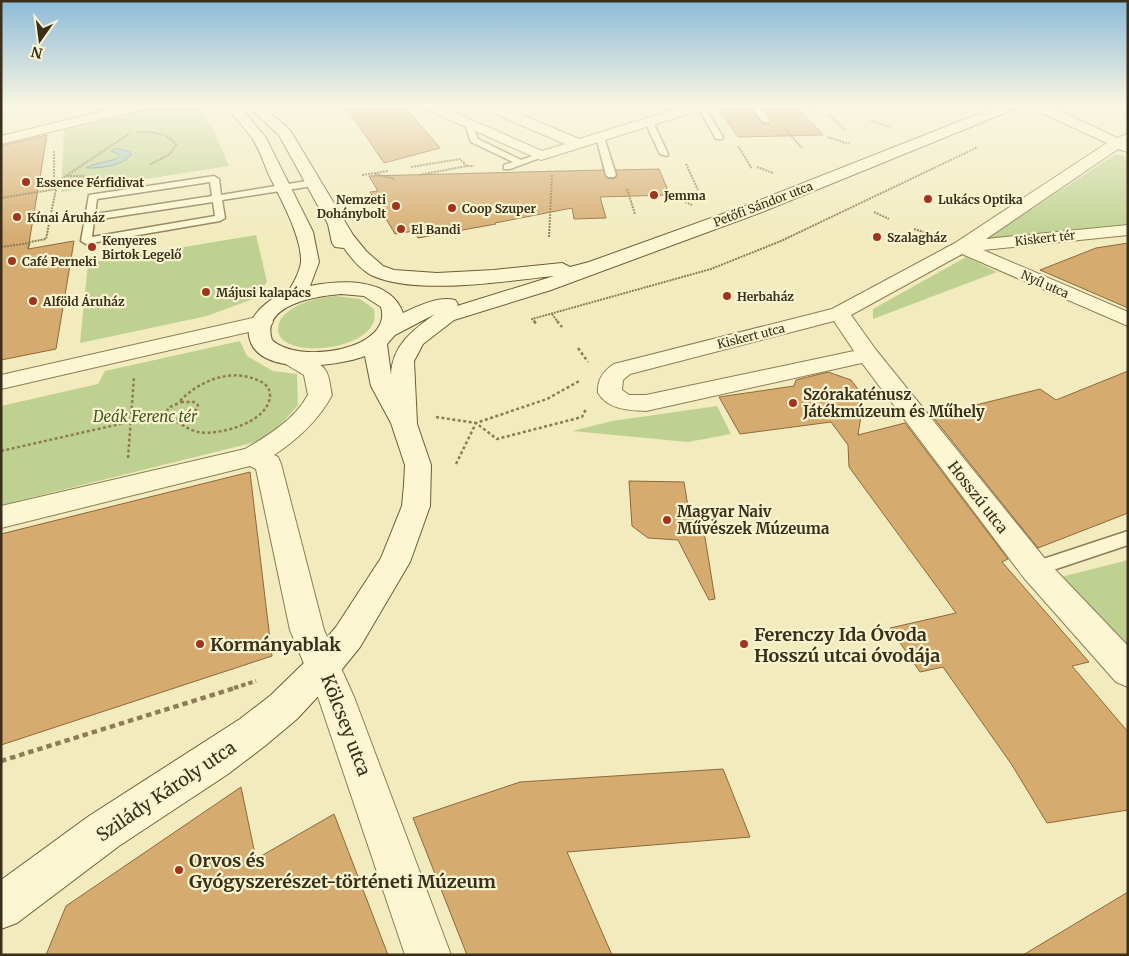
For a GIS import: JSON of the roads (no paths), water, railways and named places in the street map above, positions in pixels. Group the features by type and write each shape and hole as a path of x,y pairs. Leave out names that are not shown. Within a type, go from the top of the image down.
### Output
{"street":[{"path":"265,150 304,232 310,262 304,280 293,298"},
{"path":"295,150 337,224 360,257 378,272 402,278 441,279 595,267"},
{"path":"527,150 542,156 561,150"},
{"name":"Petőfi Sándor utca","path":"292,358 310,360 348,354 410,317 433,307 595,267 756,208 902,150"},
{"name":"Kiskert utca","path":"868,355 651,403 633,404 624,402 610,393 610,379 622,369 840,313 962,247 1114,150"},
{"path":"337,224 347,268 356,289"},
{"name":"Kiskert tér","path":"962,247 1128,230"},
{"name":"Nyíl utca","path":"962,247 1128,320"},
{"path":"404,424 402,361 414,342 424,332 447,316 544,286 595,267"},
{"name":"Petőfi Sándor utca","path":"382,297 446,290 595,267"},
{"path":"1,517 253,456 270,446 291,430 308,413 320,395 315,372 292,358 267,348 260,340 259,331 262,322 269,312 293,298 325,289 356,289 382,297 390,303 394,311 393,320 374,346 376,348 380,382 404,424"},
{"name":"Hosszú utca","path":"840,313 868,355 1035,570 1128,672"},
{"path":"1,382 262,322"},
{"name":"Kölcsey utca","path":"404,424 418,464 416,506 395,562 380,589 348,637 323,667 366,778 428,955"},
{"path":"253,456 268,464 306,630 323,667"},
{"name":"Szilády Károly utca","path":"1,907 104,831 214,760 253,732 284,707 323,667"}],"lane":[{"path":"494,150 517,161"},
{"path":"603,150 610,175"},
{"path":"662,150 664,154"},
{"path":"507,167 542,156"},
{"path":"214,179 217,198 220,218 86,241 92,197 214,179"},
{"path":"89,218 313,183"},
{"path":"1035,570 1128,538"}],"water":[{"path":"122,150 130,152 131,155 116,164 86,168 116,159 119,156 111,151"}],"place":[{"name":"Essence Férfidivat","path":"26,182"},
{"name":"Jemma","path":"654,195"},
{"name":"Lukács Optika","path":"928,199"},
{"name":"Nemzeti Dohánybolt","path":"396,206"},
{"name":"Coop Szuper","path":"452,208"},
{"name":"Kínai Áruház","path":"17,217"},
{"name":"El Bandi","path":"401,229"},
{"name":"Szalagház","path":"877,237"},
{"name":"Kenyeres Birtok Legelő","path":"92,247"},
{"name":"Café Perneki","path":"12,261"},
{"name":"Májusi kalapács","path":"206,292"},
{"name":"Herbaház","path":"727,296"},
{"name":"Alföld Áruház","path":"33,301"},
{"name":"Szórakaténusz Játékmúzeum és Műhely","path":"793,403"},
{"name":"Magyar Naiv Művészek Múzeuma","path":"667,520"},
{"name":"Kormányablak","path":"200,644"},
{"name":"Ferenczy Ida Óvoda Hosszú utcai óvodája","path":"744,644"},
{"name":"Orvos és Gyógyszerészet-történeti Múzeum","path":"179,870"}],"park label":[{"name":"Deák Ferenc tér","path":"145,416"}]}
